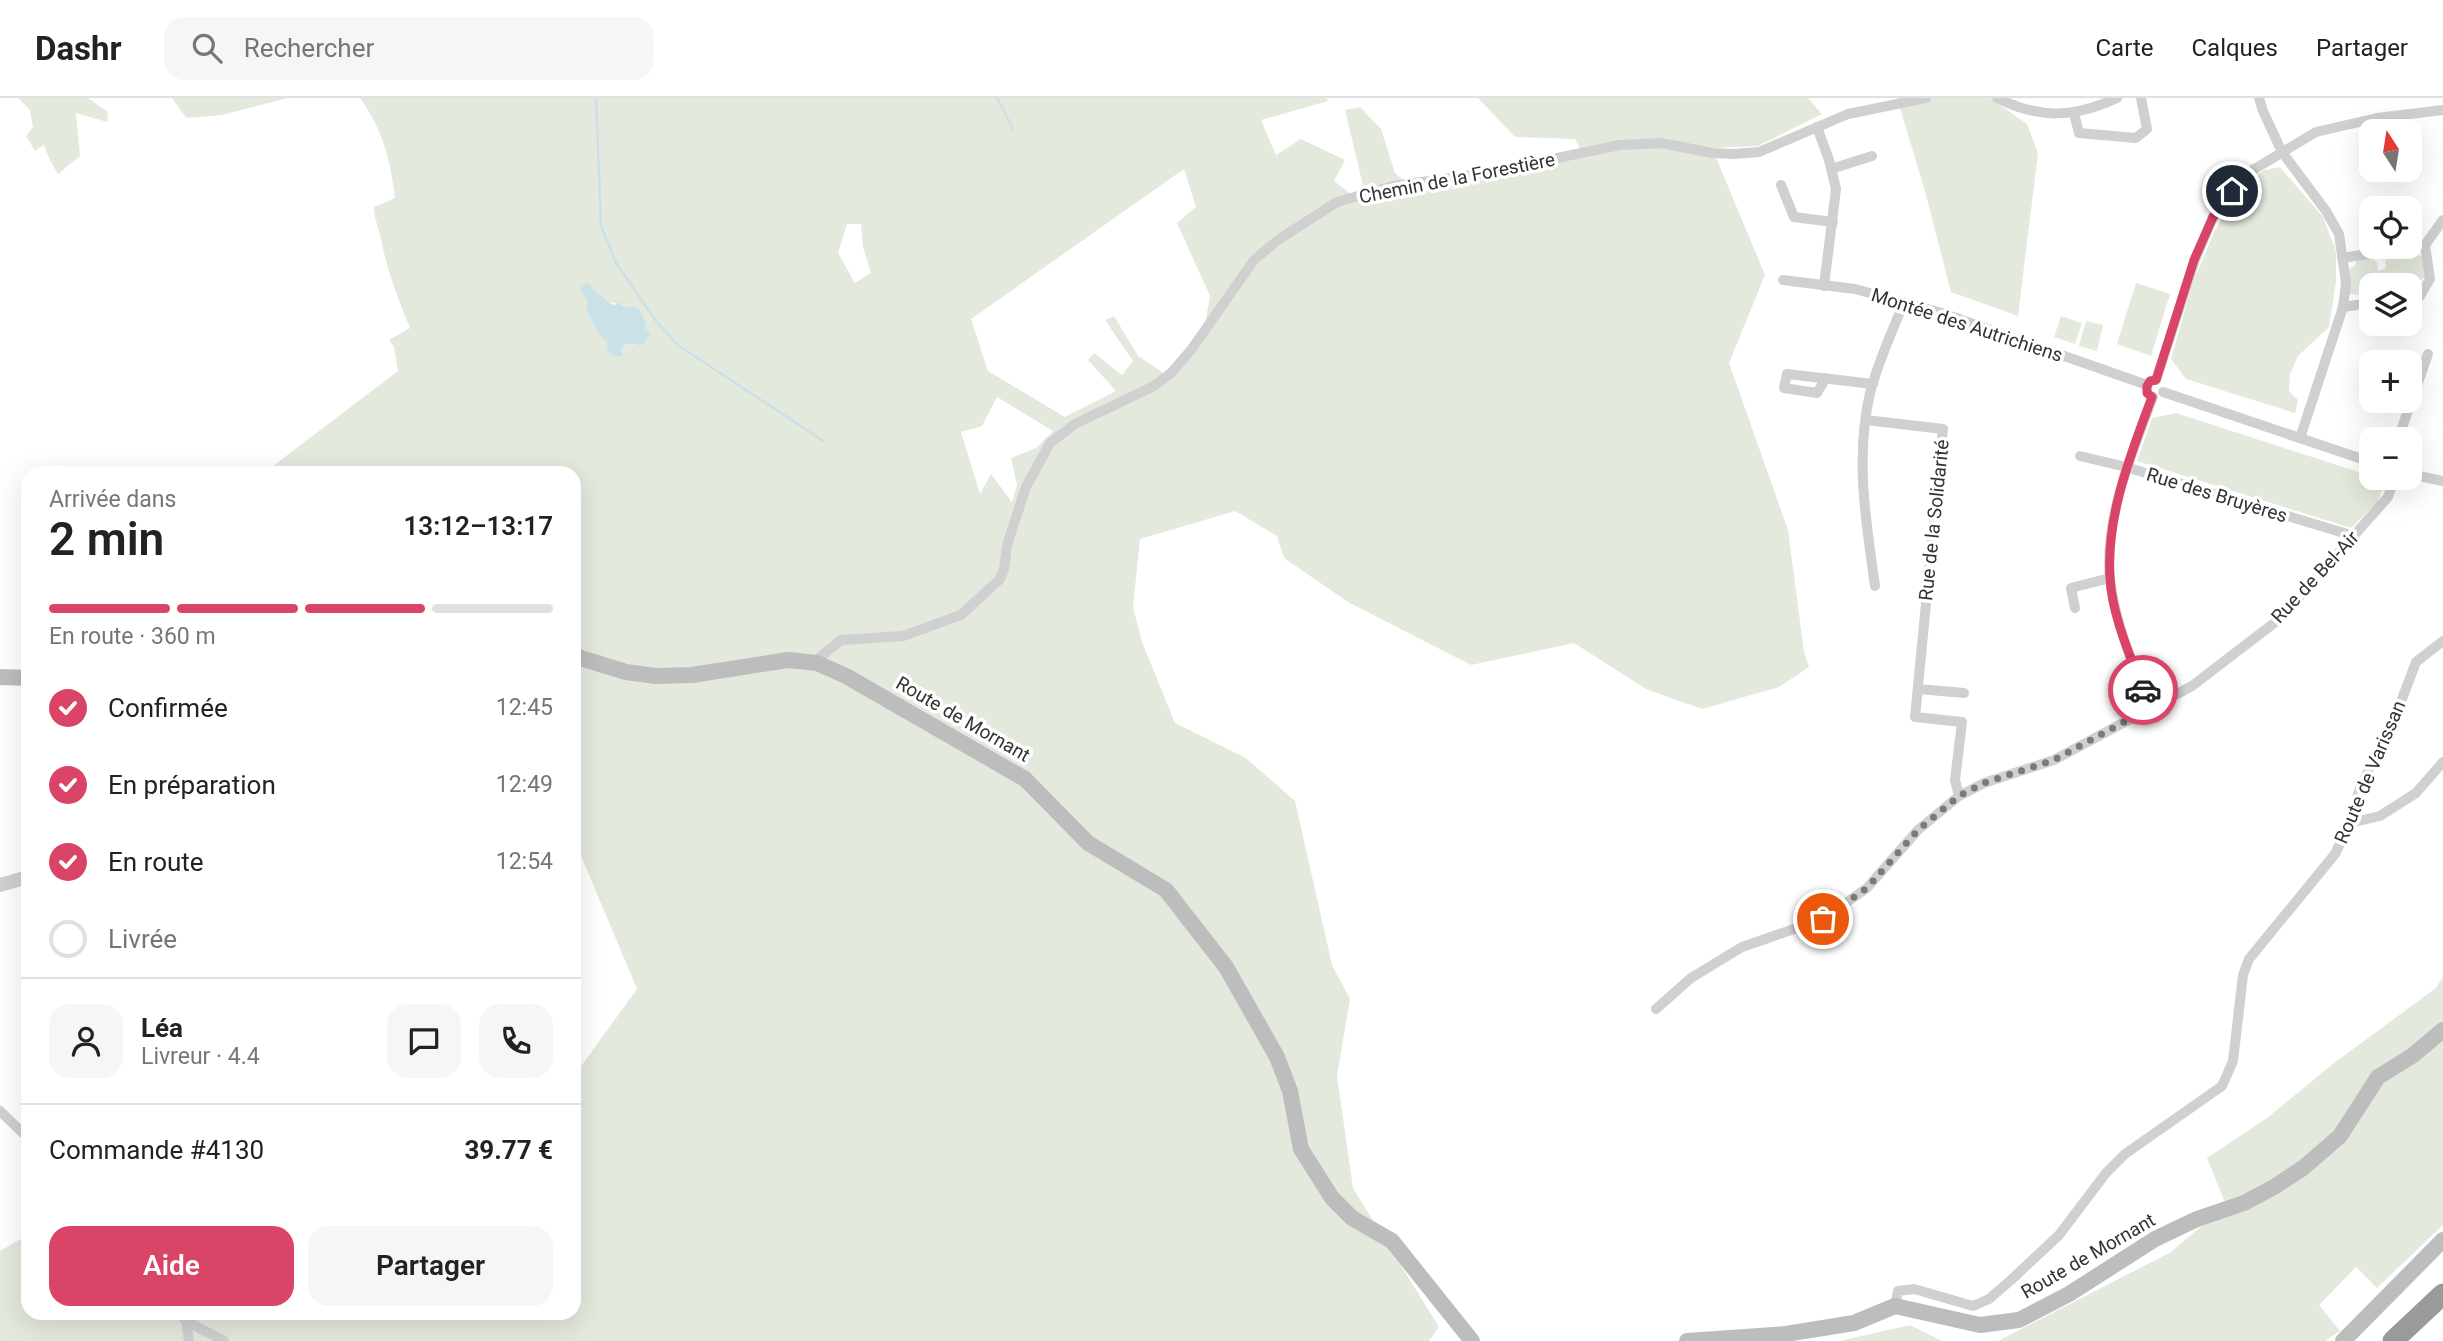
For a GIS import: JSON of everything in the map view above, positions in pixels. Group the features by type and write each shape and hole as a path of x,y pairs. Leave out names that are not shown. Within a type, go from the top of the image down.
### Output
{"highway":[{"path":"2393,1341 2443,1294"},
{"path":"2412,1341 2443,1313"}],"main road":[{"name":"Route de Mornant","path":"581,658 626,672 656,676 692,675 788,660 817,663 846,676 1025,779 1088,843 1166,890 1226,967 1277,1056 1290,1091 1301,1149 1332,1198 1352,1218 1392,1241 1472,1341"},
{"path":"0,677 21,678"},
{"name":"Route de Mornant","path":"1895,1306 1980,1325 2019,1320 2068,1294 2155,1239 2197,1219 2244,1203 2303,1168 2340,1136 2378,1077 2412,1056 2443,1030"},
{"path":"2343,1341 2443,1240"},
{"path":"1687,1341 1786,1334 1854,1323 1895,1306"}],"street":[{"name":"Chemin de la Forestière","path":"817,663 820,657 841,640 903,636 961,615 1000,579 1007,545 1026,487 1050,443 1075,424 1144,391 1171,373 1254,260 1278,240 1337,202 1393,186 1485,173 1620,145 1661,143 1712,153 1759,152 1848,114 1926,98"},
{"path":"1997,98 2020,110 2047,115 2074,113 2116,98"},
{"path":"2074,113 2078,133 2136,138 2147,129 2141,98"},
{"path":"2259,98 2282,152 2326,211 2339,234 2346,283 2343,307 2300,438"},
{"path":"2359,458 2158,394 2147,393 2194,260 2213,217 2251,171 2316,132 2377,118 2443,110"},
{"path":"1817,127 1836,189 1824,286"},
{"path":"1831,169 1872,156"},
{"path":"1781,186 1794,217 1833,222"},
{"path":"2422,293 2430,279 2425,245 2443,220"},
{"path":"2342,258 2425,245"},
{"name":"Montée des Autrichiens","path":"1783,280 1855,289 1904,302 2151,383"},
{"path":"1875,586 1863,490 1862,464 1866,420 1873,384 1904,302"},
{"path":"2343,307 2359,305"},
{"path":"2402,427 2428,354"},
{"path":"1826,378 1873,384"},
{"path":"2150,708 2115,606 2110,578 2115,513 2126,467 2158,394"},
{"name":"Rue de la Solidarité","path":"1866,420 1943,429 1918,689"},
{"name":"Rue des Bruyères","path":"2080,456 2126,467 2354,536"},
{"path":"2422,477 2443,481"},
{"name":"Rue de Bel-Air","path":"1656,1009 1691,978 1742,947 1823,919 1867,888 1918,830 1959,796 1984,783 2054,760 2192,686 2282,617 2388,497 2391,490"},
{"path":"2074,608 2071,588 2110,578"},
{"name":"Route de Varissan","path":"1895,1306 1898,1291 1914,1289 1973,1306 1989,1298 2059,1235 2125,1154 2222,1086 2233,1061 2243,975 2249,959 2335,854 2350,823 2360,788 2399,706 2416,662 2443,641"},
{"path":"1959,796 1955,780 1962,722 1915,717 1918,689 1964,693"},
{"path":"2350,823 2380,816 2416,793 2443,762"},
{"path":"0,885 21,879"},
{"path":"0,1111 21,1131"},
{"path":"183,1320 189,1341"},
{"path":"187,1320 224,1341"}],"shaded area":[{"path":"18,98 88,98 108,112 107,122 76,113 80,156 58,174 44,145 35,151 26,136 33,127 30,110"},
{"path":"172,98 288,98 222,115 186,118"},
{"path":"360,98 1327,98 1328,101 1261,120 1276,155 1301,139 1345,160 1334,181 1358,199 1366,198 1345,110 1360,107 1381,129 1395,173 1418,193 1585,157 1575,139 1515,137 1478,98 1808,98 1822,114 1758,146 1712,148 1765,275 1729,363 1788,530 1804,652 1809,667 1779,687 1702,709 1646,689 1574,643 1471,665 1348,602 1284,558 1277,536 1235,511 1140,539 1133,607 1142,642 1175,723 1246,758 1295,801 1332,965 1350,999 1337,1076 1353,1188 1439,1327 1429,1341 0,1341 0,1251 21,1239 21,1320 581,1320 581,1066 637,989 581,856 581,466 273,466 398,371 394,347 389,340 410,328 390,273 376,220 374,207 395,198 384,145","holes":["1184,169 1196,207 1177,223 1210,296 1202,341 1171,378 1138,356 1114,316 1105,320 1133,361 1122,375 1094,353 1088,360 1116,391 1065,417 988,371 971,319","847,224 861,224 863,247 871,273 855,283 838,253","593,287 596,293 609,303 622,304 627,308 644,329 637,345 624,344 621,350 599,335 586,310","997,397 1053,431 1036,448 1011,458 1017,485 1012,502 991,474 980,494 961,432 982,426"]},
{"path":"1897,98 1990,98 2027,124 2038,153 2018,316 1951,292"},
{"path":"2280,167 2323,217 2336,251 2336,282 2329,327 2298,356 2290,374 2289,391 2298,400 2295,413 2186,379 2171,359 2192,285 2214,232 2236,196 2264,170"},
{"path":"2422,256 2427,276 2422,279 2422,273 2359,273 2359,295 2349,294 2349,269 2355,265 2357,258 2374,259 2378,271 2386,268 2386,259 2422,259"},
{"path":"2136,283 2170,294 2151,356 2117,344"},
{"path":"2061,316 2082,323 2075,344 2054,337"},
{"path":"2086,321 2103,325 2097,351 2079,346"},
{"path":"2176,413 2359,472 2359,490 2382,490 2377,503 2351,528 2137,461 2152,418"},
{"path":"2443,977 2443,1225 2377,1288 2356,1267 2319,1305 2340,1331 2325,1341 1998,1341 2171,1252 2226,1205 2207,1158 2267,1118 2334,1063 2436,988"},
{"path":"1910,1325 1942,1341 1844,1341 1844,1340"}],"water":[{"path":"587,283 609,303 615,305 618,302 627,308 632,306 640,311 646,322 644,329 650,337 646,338 643,345 624,344 621,350 623,356 614,356 607,349 607,341 599,335 586,310 588,301 581,291"}],"waterway":[{"path":"596,98 601,226 616,263 656,321 678,345 823,441"},
{"path":"997,98 1013,129"}],"way so far":[{"path":"1823,919 1867,888 1918,830 1959,796 1984,783 2054,760 2150,708 2143,690"}],"route":[{"path":"2143,690 2115,606 2110,578 2115,513 2126,467 2152,397 2147,393 2147,386 2150,381 2156,380 2194,260 2213,217 2232,191"}]}
